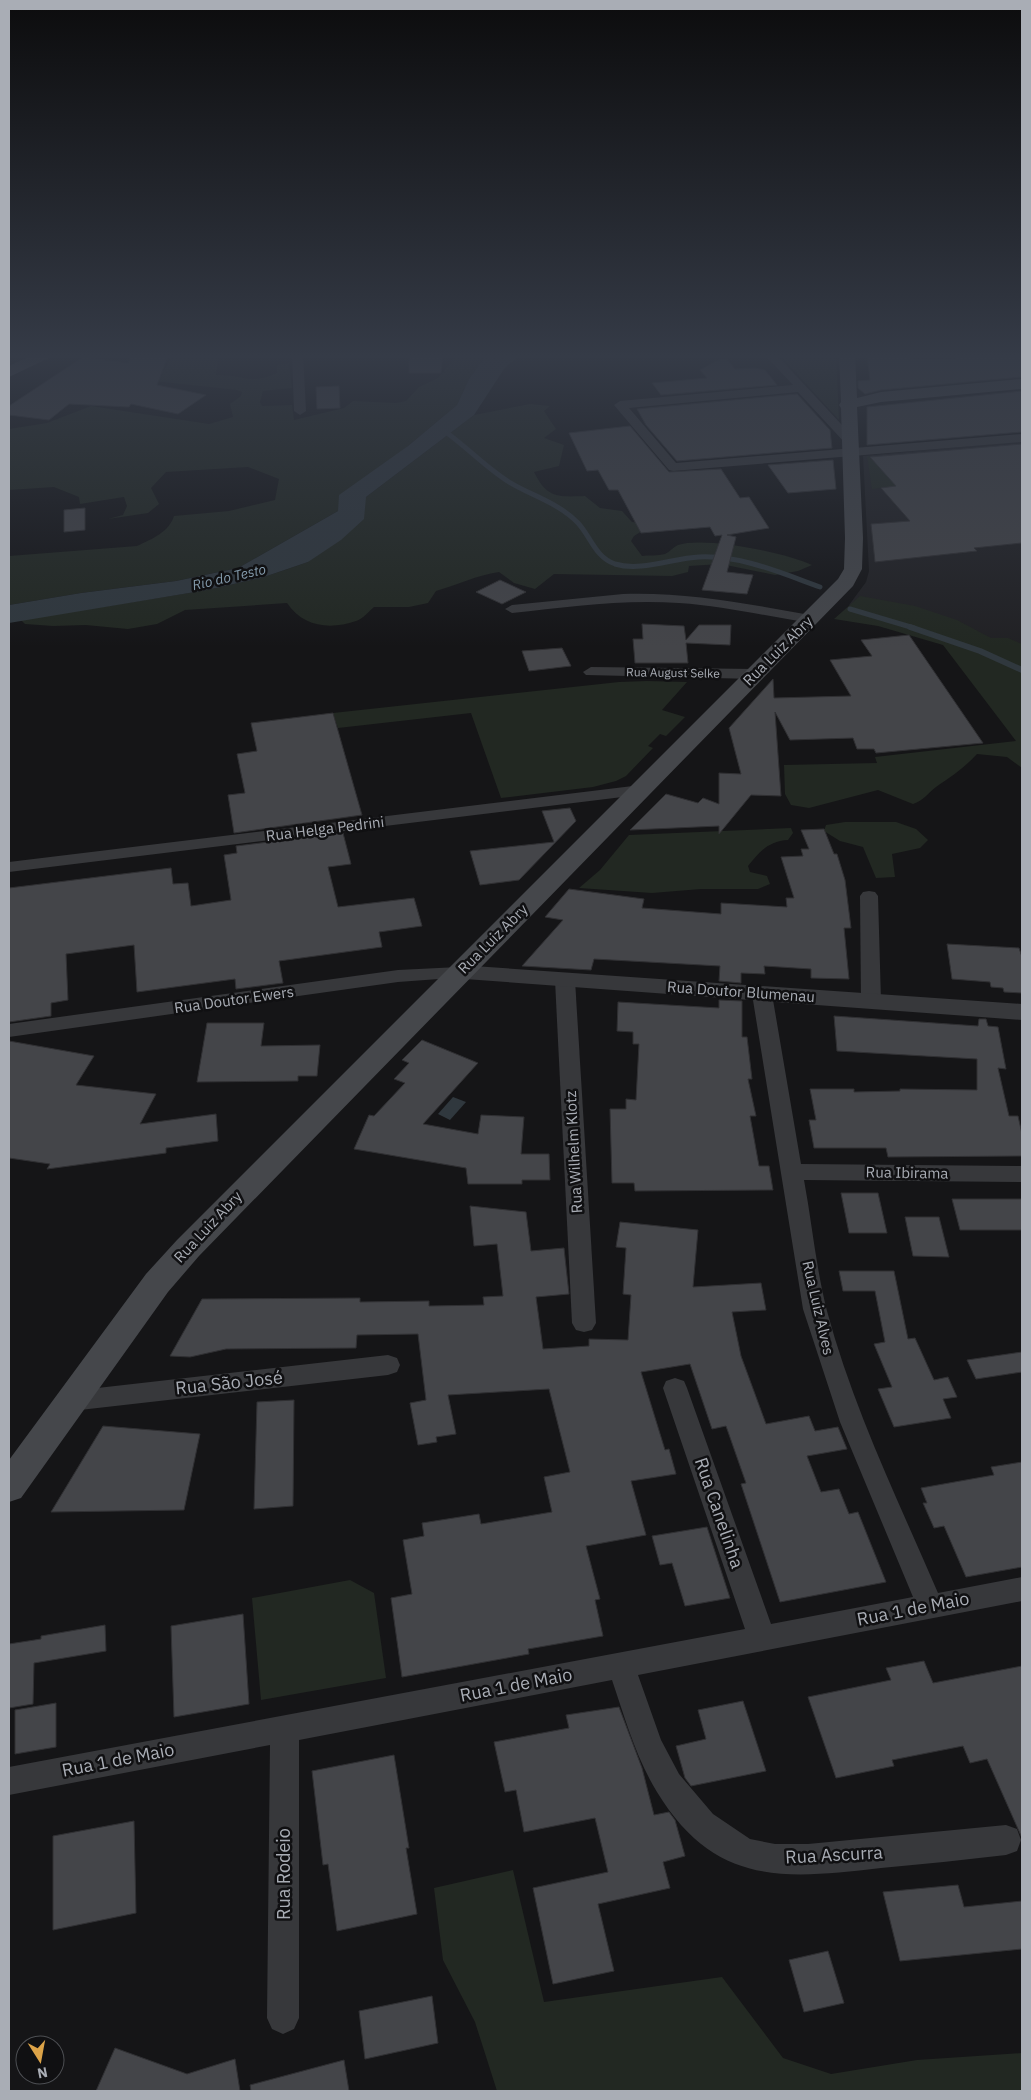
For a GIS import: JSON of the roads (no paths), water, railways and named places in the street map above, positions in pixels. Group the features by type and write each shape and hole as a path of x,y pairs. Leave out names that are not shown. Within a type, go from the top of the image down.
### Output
{"main road":[{"name":"Rua Luiz Abry","path":"9,1487 157,1283 188,1248 846,582 853,569 854,520 850,451"}],"street":[{"path":"659,451 673,467 815,451"},
{"path":"512,609 609,599 660,598 712,603 810,619"},
{"name":"Rua August Selke","path":"591,672 755,674"},
{"name":"Rua Helga Pedrini","path":"9,867 641,790"},
{"path":"869,896 871,1001"},
{"name":"Rua Doutor Blumenau","path":"459,973 1022,1012"},
{"name":"Rua Doutor Ewers","path":"9,1031 398,976 459,973"},
{"name":"Rua Wilhelm Klotz","path":"565,980 584,1323"},
{"name":"Rua Luiz Alves","path":"762,994 815,1308 825,1346 838,1385 930,1606"},
{"name":"Rua Ibirama","path":"792,1172 1022,1174"},
{"name":"Rua São José","path":"71,1400 388,1364"},
{"name":"Rua Canelinha","path":"675,1388 762,1638"},
{"name":"Rua 1 de Maio","path":"9,1781 1022,1588"},
{"name":"Rua Ascurra","path":"621,1665 653,1752 668,1782 696,1817 718,1837 748,1854 787,1860 1006,1840"},
{"name":"Rua Rodeio","path":"283,2018 285,1729"}],"water":[{"name":"Rio do Testo","path":"401,451 427,451 366,497 364,519 341,540 308,562 261,578 207,590 9,623 9,605 81,593 176,581 238,568 338,511 339,495"},
{"path":"453,1097 466,1102 450,1120 438,1114"}],"waterway":[{"path":"470,451 509,482 571,516 583,528 598,552 608,561 615,564 646,566 689,558 715,557 761,566 820,587"},
{"path":"850,609 914,628"},
{"path":"910,627 980,651 1022,670"}]}
